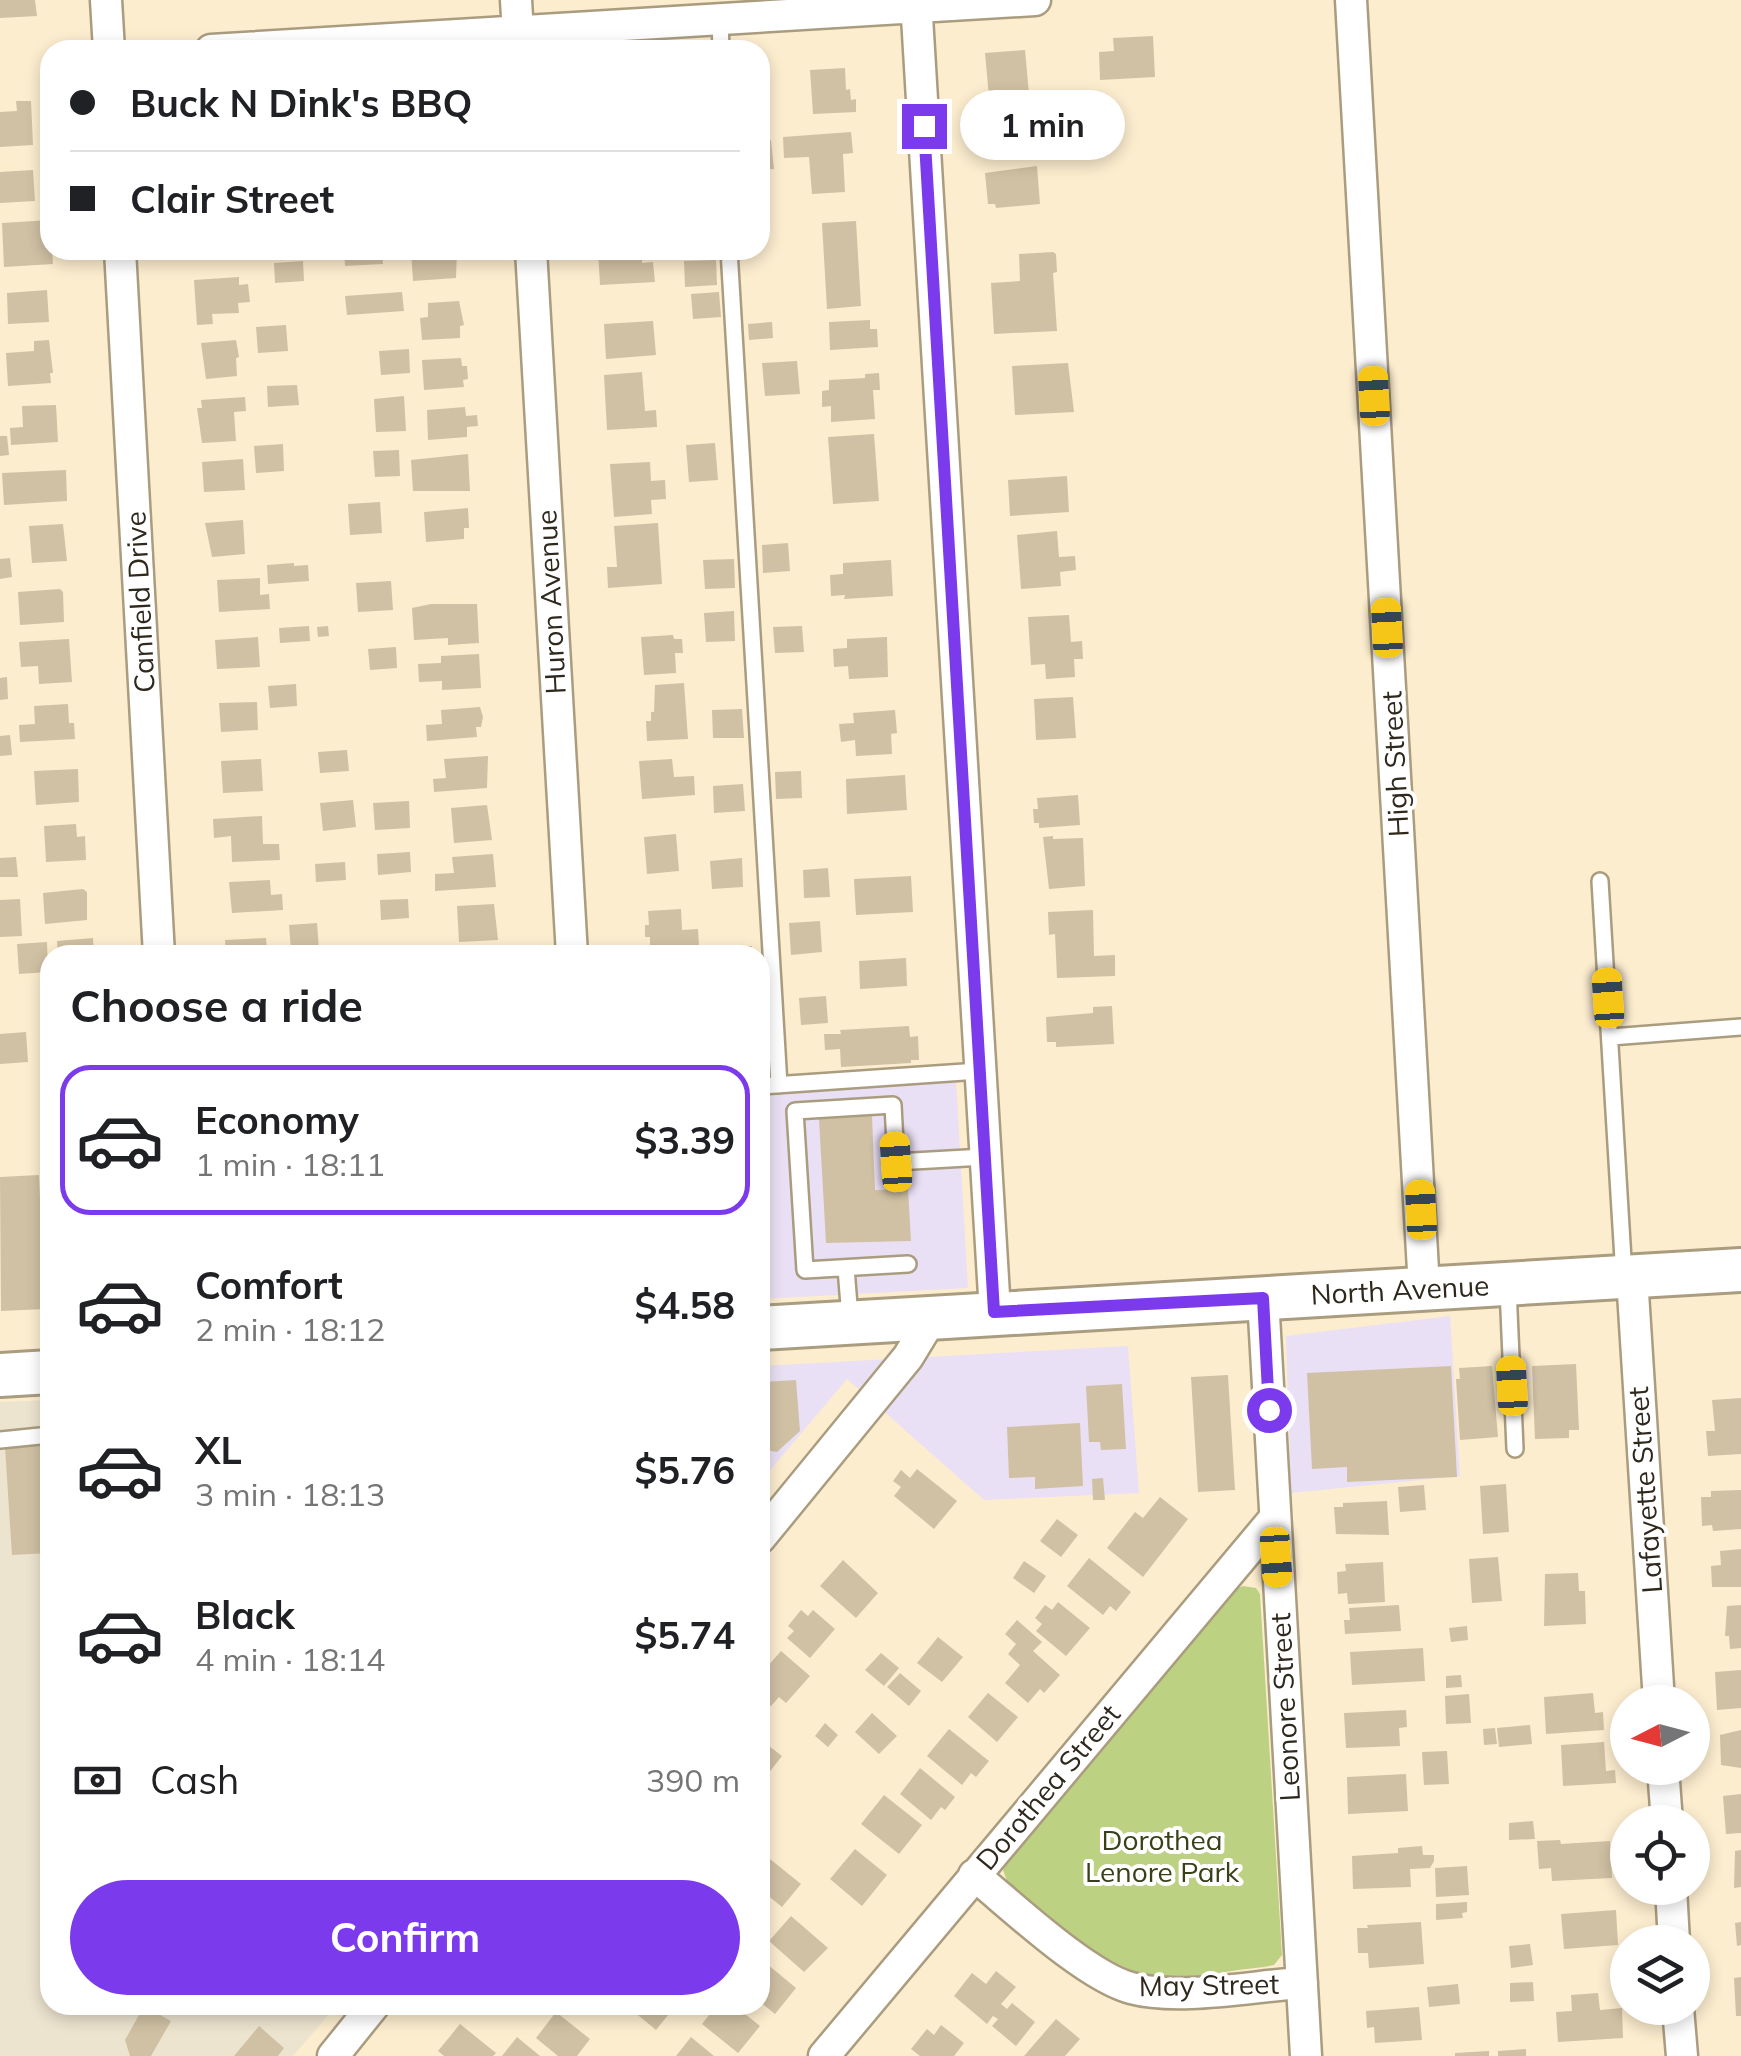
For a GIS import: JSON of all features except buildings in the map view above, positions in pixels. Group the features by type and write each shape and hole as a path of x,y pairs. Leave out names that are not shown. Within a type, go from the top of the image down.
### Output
{"main road":[{"name":"North Avenue","path":"770,1327 1741,1270"},
{"path":"0,1375 40,1373"}],"street":[{"path":"106,0 108,40"},
{"path":"516,0 519,40"},
{"path":"552,40 720,35 916,4 1036,0"},
{"name":"High Street","path":"1351,0 1424,1288"},
{"path":"916,4 994,1312"},
{"name":"Canfield Drive","path":"121,260 158,945"},
{"name":"Huron Avenue","path":"532,260 571,945"},
{"name":"Lafayette Street","path":"1628,1277 1658,1685"},
{"name":"Leonore Street","path":"1263,1298 1306,2056"},
{"path":"770,1526 908,1357 933,1316"},
{"name":"Dorothea Street","path":"824,2056 1274,1519"},
{"name":"May Street","path":"974,1875 1096,1972 1127,1987 1196,1991 1302,1982"},
{"path":"333,2056 364,2015"},
{"path":"1679,2025 1682,2056"}],"lane":[{"path":"730,260 779,1085"},
{"path":"1600,881 1628,1277"},
{"path":"1611,1037 1741,1027"},
{"path":"770,1085 979,1071"},
{"path":"908,1264 805,1270 795,1112 893,1105 896,1162 984,1157"},
{"path":"846,1268 850,1322"},
{"path":"1508,1284 1515,1449"},
{"path":"0,1440 40,1436"}],"shaded area":[{"path":"956,1080 968,1288 770,1298 770,1089"},
{"path":"1450,1316 1460,1476 1291,1493 1286,1336"},
{"path":"1128,1346 1139,1493 984,1500 847,1379 770,1470 770,1365"},
{"path":"40,1400 40,2015 328,2015 293,2056 0,2056 0,1402"}],"green space":[{"name":"Dorothea Lenore Park","path":"1243,1586 1256,1588 1260,1594 1282,1955 1274,1965 1209,1974 1154,1976 1096,1952 1008,1884 1003,1870 1233,1590"}],"route":[{"path":"924,126 994,1312 1263,1298 1269,1410"}]}
